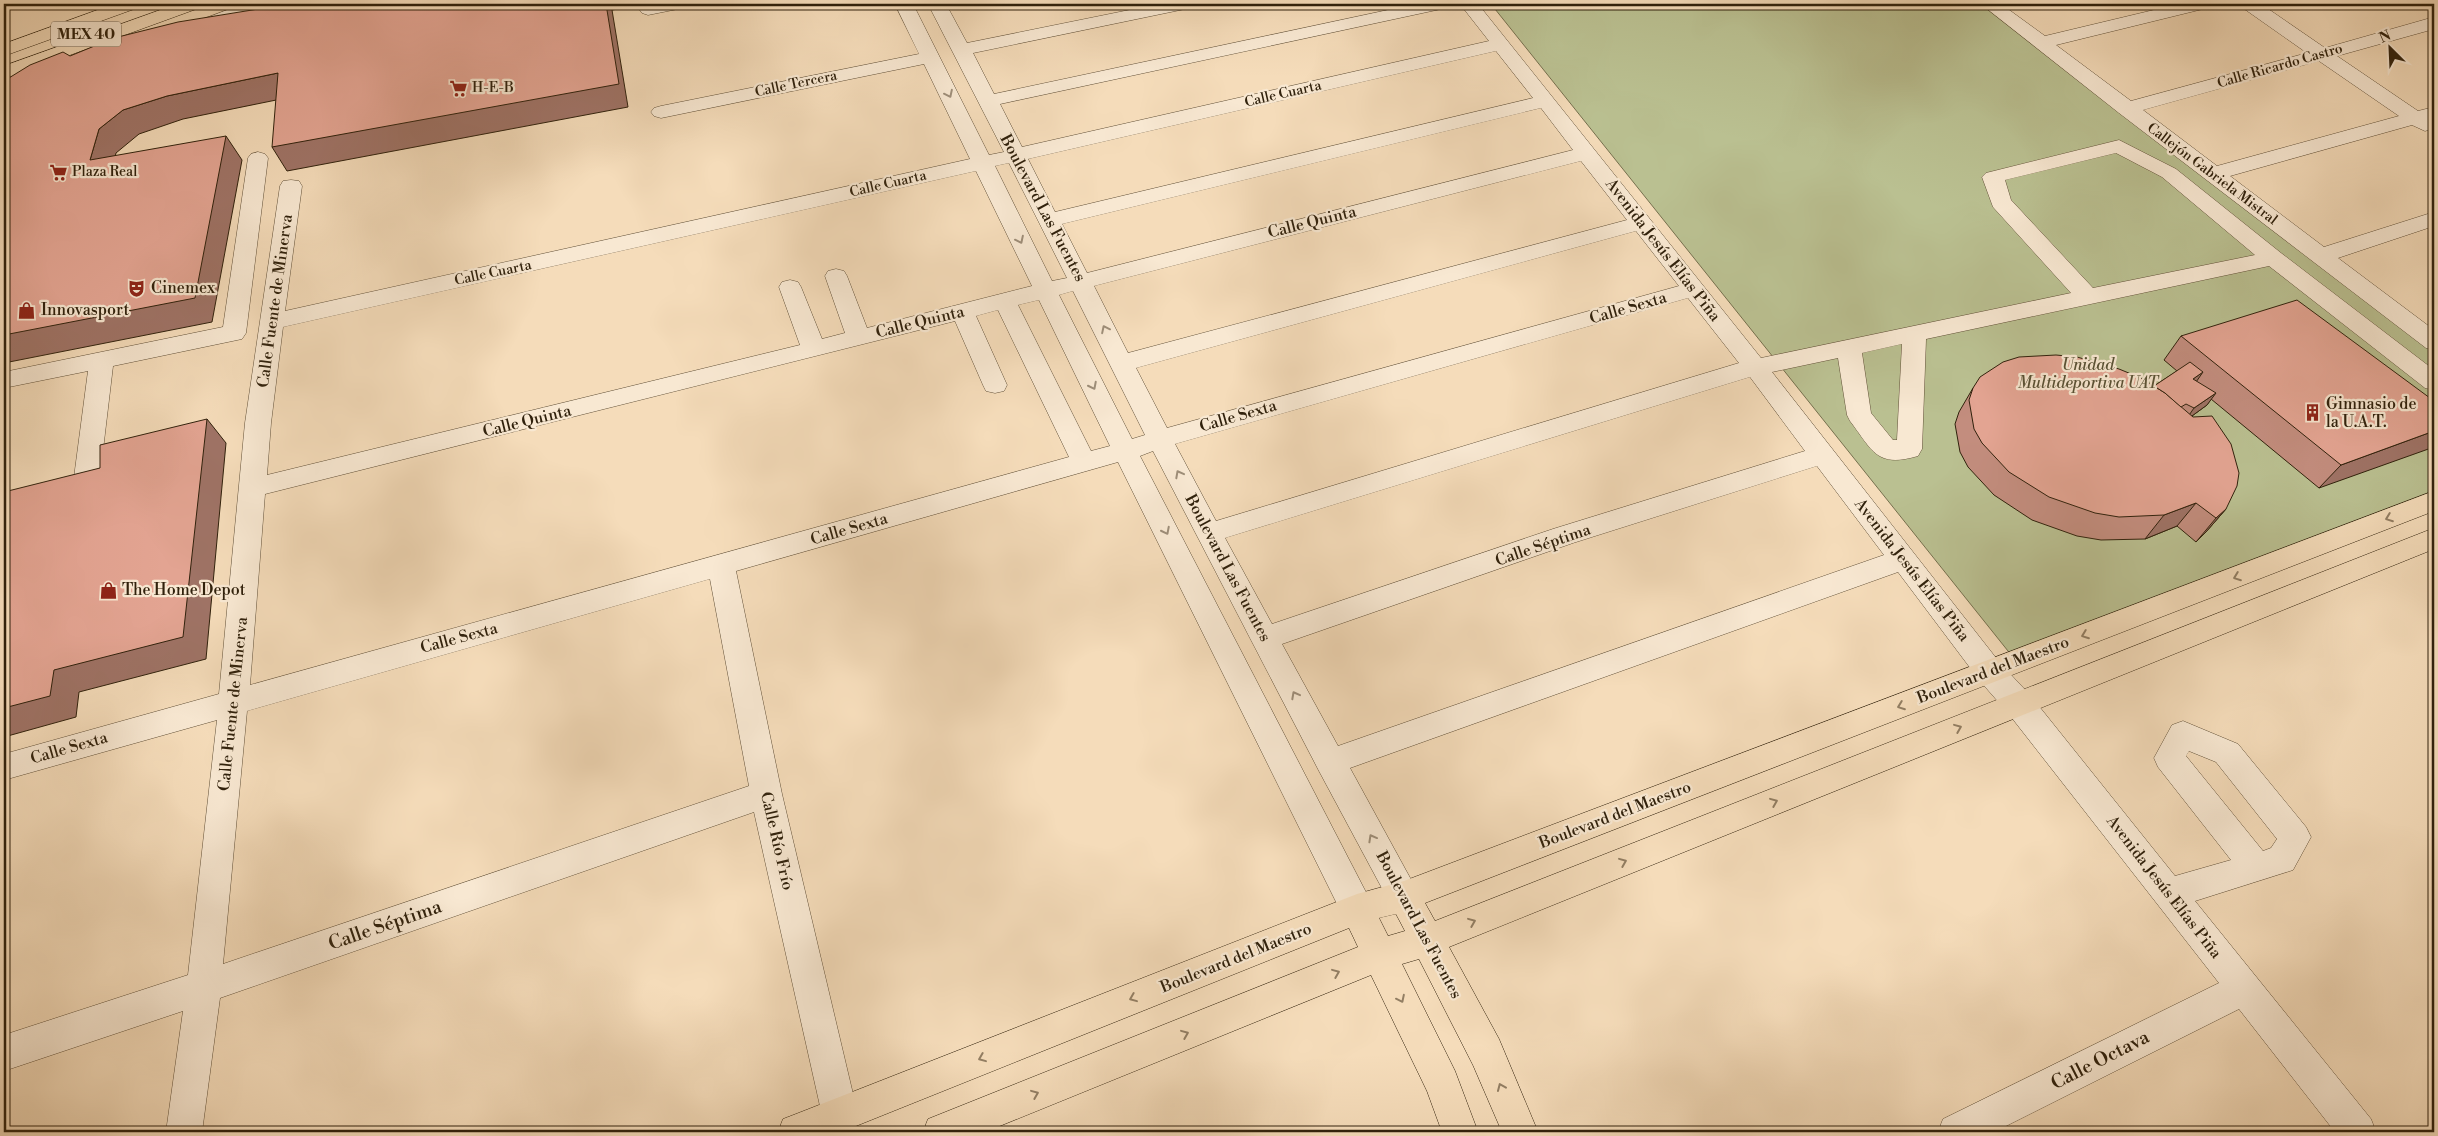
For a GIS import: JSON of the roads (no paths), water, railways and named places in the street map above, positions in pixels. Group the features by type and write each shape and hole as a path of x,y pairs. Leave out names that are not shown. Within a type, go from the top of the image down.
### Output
{"main road":[{"path":"4,35 92,4"},
{"name":"MEX 40","path":"4,50 131,4"},
{"name":"MEX 40","path":"4,64 168,4"},
{"path":"4,73 193,4"},
{"path":"4,56 22,49 36,38"},
{"name":"Boulevard del Maestro","path":"796,1132 1357,909 1404,896 2434,501"},
{"path":"941,1132 1380,955 1427,940 2434,538"},
{"name":"Boulevard Las Fuentes","path":"1404,896 1486,1052 1520,1132"},
{"name":"Boulevard Las Fuentes","path":"1357,909 1442,1084 1460,1132"}],"street":[{"path":"246,28 183,36 259,4"},
{"path":"648,9 677,4"},
{"name":"Boulevard Las Fuentes","path":"904,4 1125,451 1357,909"},
{"name":"Boulevard Las Fuentes","path":"937,4 1048,220 1081,280 1160,440 1330,762 1404,896"},
{"path":"961,50 1185,4"},
{"path":"986,100 1441,4"},
{"name":"Avenida Jesús Elías Piña","path":"1469,4 1904,558 1990,672 2019,704 2358,1132"},
{"name":"Callejón Gabriela Mistral","path":"1990,4 2434,342"},
{"path":"2041,43 2201,4"},
{"path":"2249,4 2321,54 2425,115 2434,131"},
{"name":"Calle Ricardo Castro","path":"2126,109 2434,23"},
{"name":"Calle Cuarta","path":"273,321 1502,44"},
{"name":"Calle Tercera","path":"661,112 931,57"},
{"path":"1048,220 1547,101"},
{"path":"2213,174 2425,115"},
{"path":"2088,297 2001,202 1993,177 2119,146 2169,173 2274,258 2434,382"},
{"name":"Calle Quinta","path":"252,488 814,350 1005,302 1081,280 1587,153"},
{"path":"4,380 234,333 258,158"},
{"name":"Calle Fuente de Minerva","path":"184,1132 204,987 233,701 258,423 291,186"},
{"path":"2320,256 2434,219"},
{"path":"1122,363 1641,223"},
{"path":"1210,533 1755,367 2274,258"},
{"path":"836,276 858,338"},
{"path":"790,287 814,350"},
{"name":"Calle Sexta","path":"4,767 1125,451 1204,425 1694,289"},
{"path":"1005,302 1084,462"},
{"path":"963,312 995,385"},
{"path":"1849,348 1859,415 1886,450 1909,449 1914,334"},
{"path":"4,513 85,492 102,359"},
{"name":"Calle Séptima","path":"1265,638 1498,560 1563,536 1822,455"},
{"path":"1330,762 1904,558"},
{"name":"Calle Río Frío","path":"721,566 766,794 840,1115"},
{"name":"Calle Séptima","path":"4,1053 204,987 766,794"},
{"path":"2169,893 2256,866"},
{"name":"Calle Octava","path":"1956,1132 2244,989"}],"place":[{"name":"H-E-B","path":"458,88"},
{"name":"Plaza Real","path":"58,172"},
{"name":"Cinemex","path":"137,288"},
{"name":"Innovasport","path":"27,310"},
{"name":"Gimnasio de la U.A.T.","path":"2312,413"},
{"name":"The Home Depot","path":"108,590"}],"park label":[{"name":"Unidad Multideportiva UAT","path":"2088,374"}]}
